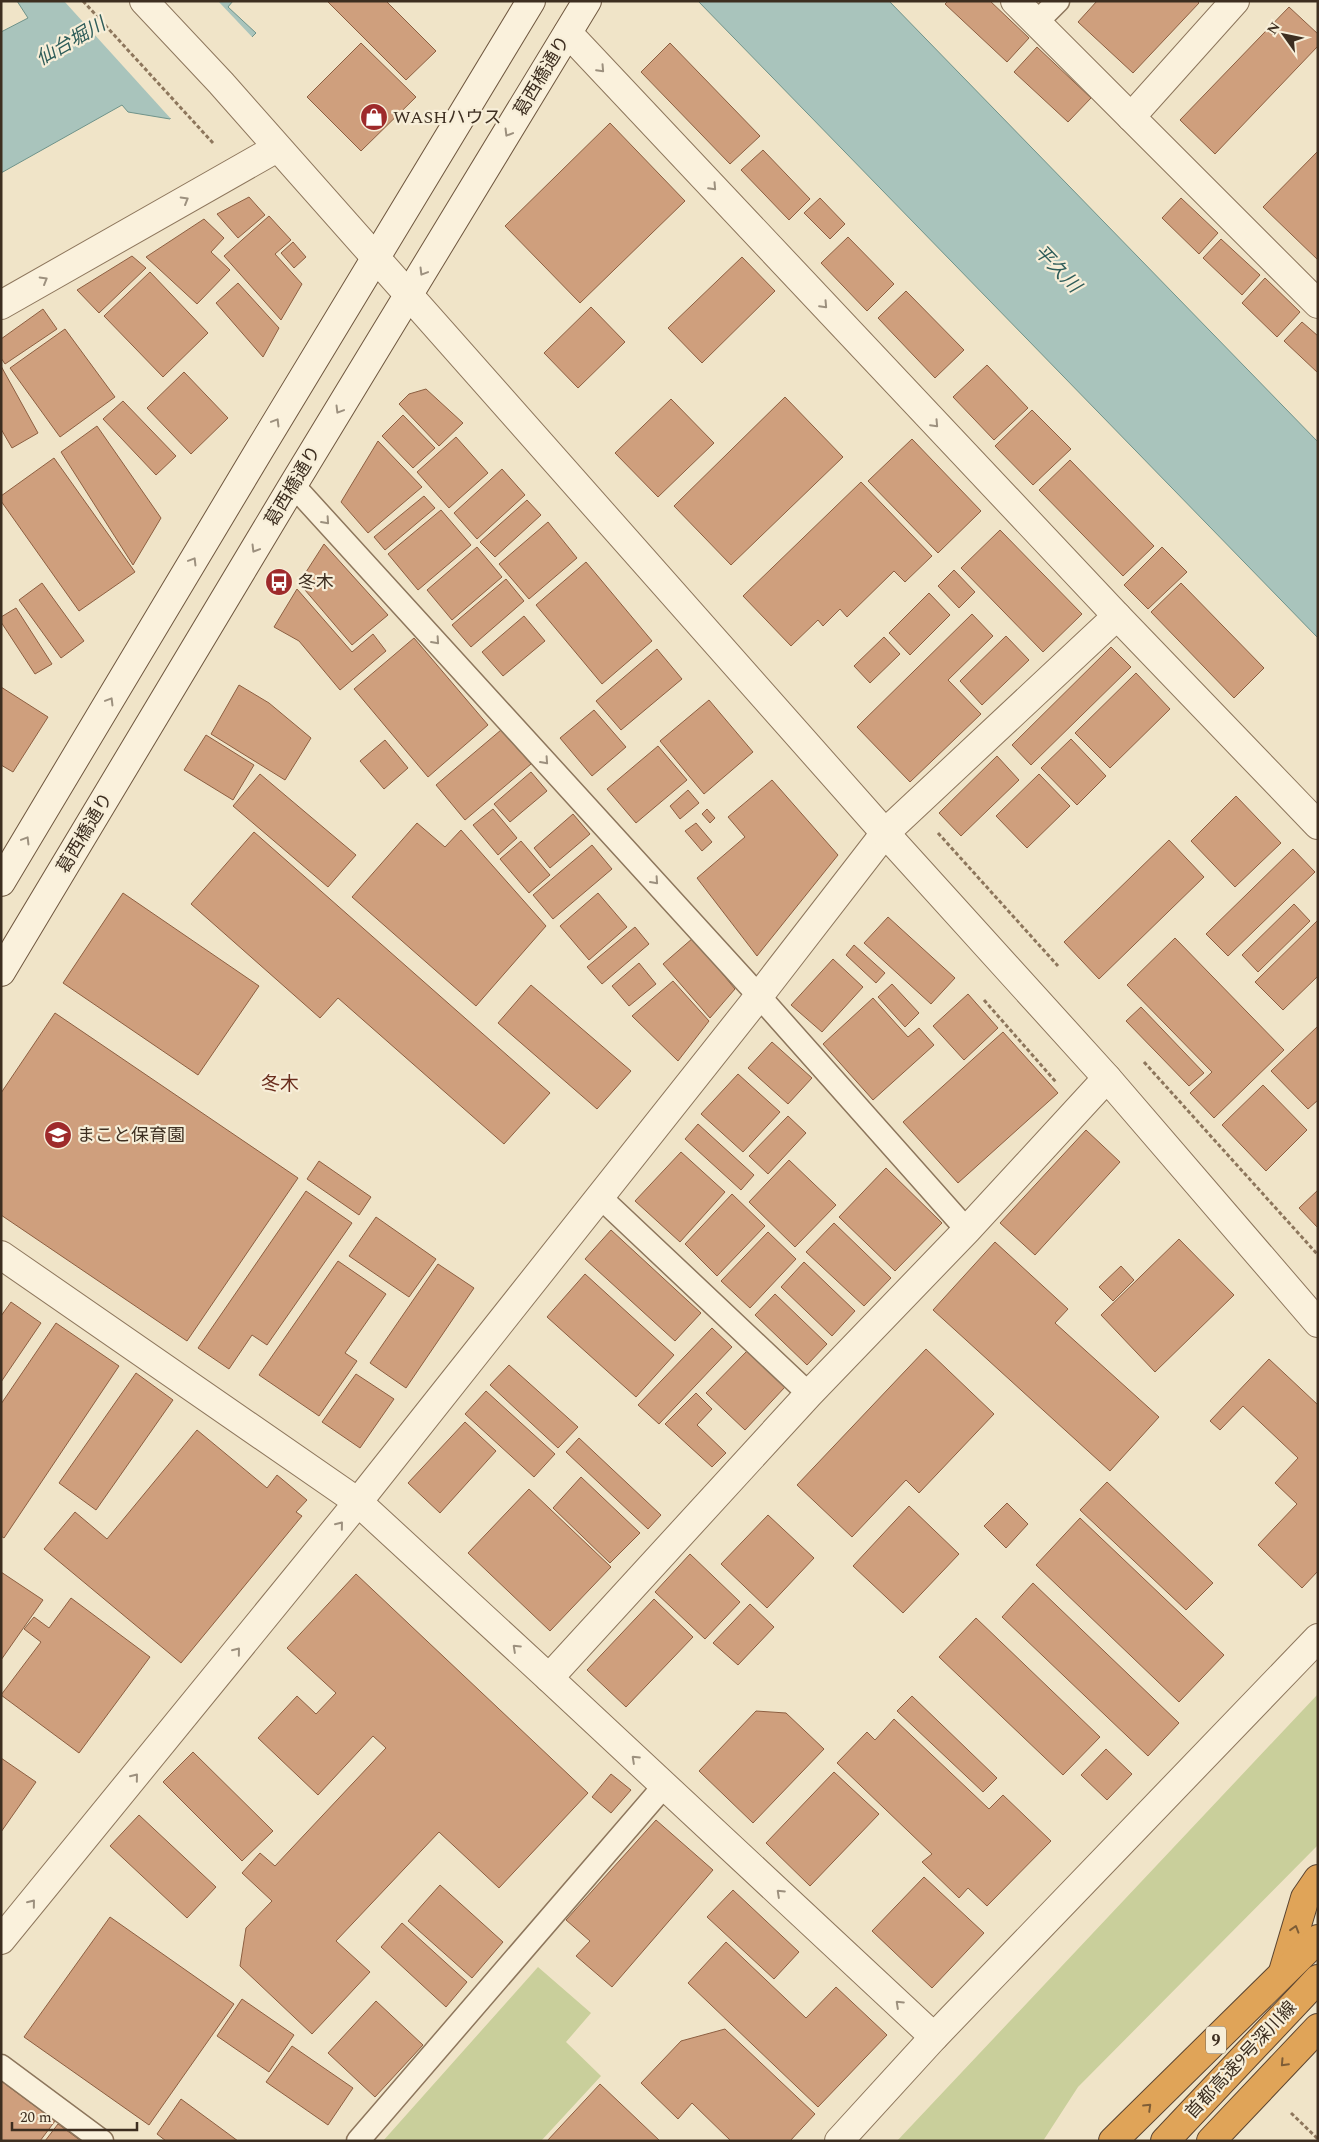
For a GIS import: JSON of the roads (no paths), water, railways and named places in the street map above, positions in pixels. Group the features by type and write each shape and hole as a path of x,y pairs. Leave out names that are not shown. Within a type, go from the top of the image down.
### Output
{"highway":[{"path":"1282,1976 1305,1898 1318,1879"},
{"name":"首都高速9号深川線","path":"1113,2141 1318,1939"},
{"name":"首都高速9号深川線","path":"1165,2141 1318,1978"},
{"path":"1211,2141 1318,2028"}],"street":[{"path":"144,1 221,83 885,833 1107,1078 1318,1322"},
{"path":"1,882 531,1"},
{"name":"葛西橋通り","path":"1,972 293,485 587,1"},
{"path":"1015,1 1318,304"},
{"path":"1131,117 1235,1"},
{"path":"568,33 1117,616 1318,825"},
{"path":"1,305 277,148"},
{"path":"1,1940 358,1502 759,996 885,833 1117,616"},
{"path":"549,1678 810,1394 967,1230 1107,1078"},
{"path":"1,1255 358,1502 934,2037"},
{"path":"839,2141 934,2037 1318,1638"}],"lane":[{"path":"1036,23 1058,1"},
{"path":"293,485 759,996 967,1230"},
{"path":"600,1197 810,1394"},
{"path":"358,2141 664,1786"},
{"path":"1,2066 102,2141"}],"water":[{"name":"仙台堀川","path":"17,1 233,1 228,7 256,33 170,119 128,112 122,105 1,173 1,32 28,18"},
{"name":"平久川","path":"698,1 889,1 1318,442 1318,638"}],"place":[{"name":"WASHハウス","path":"374,117"},
{"name":"冬木","path":"279,582"},
{"name":"まこと保育園","path":"58,1135"}],"district":[{"name":"冬木","path":"280,1084"}]}
